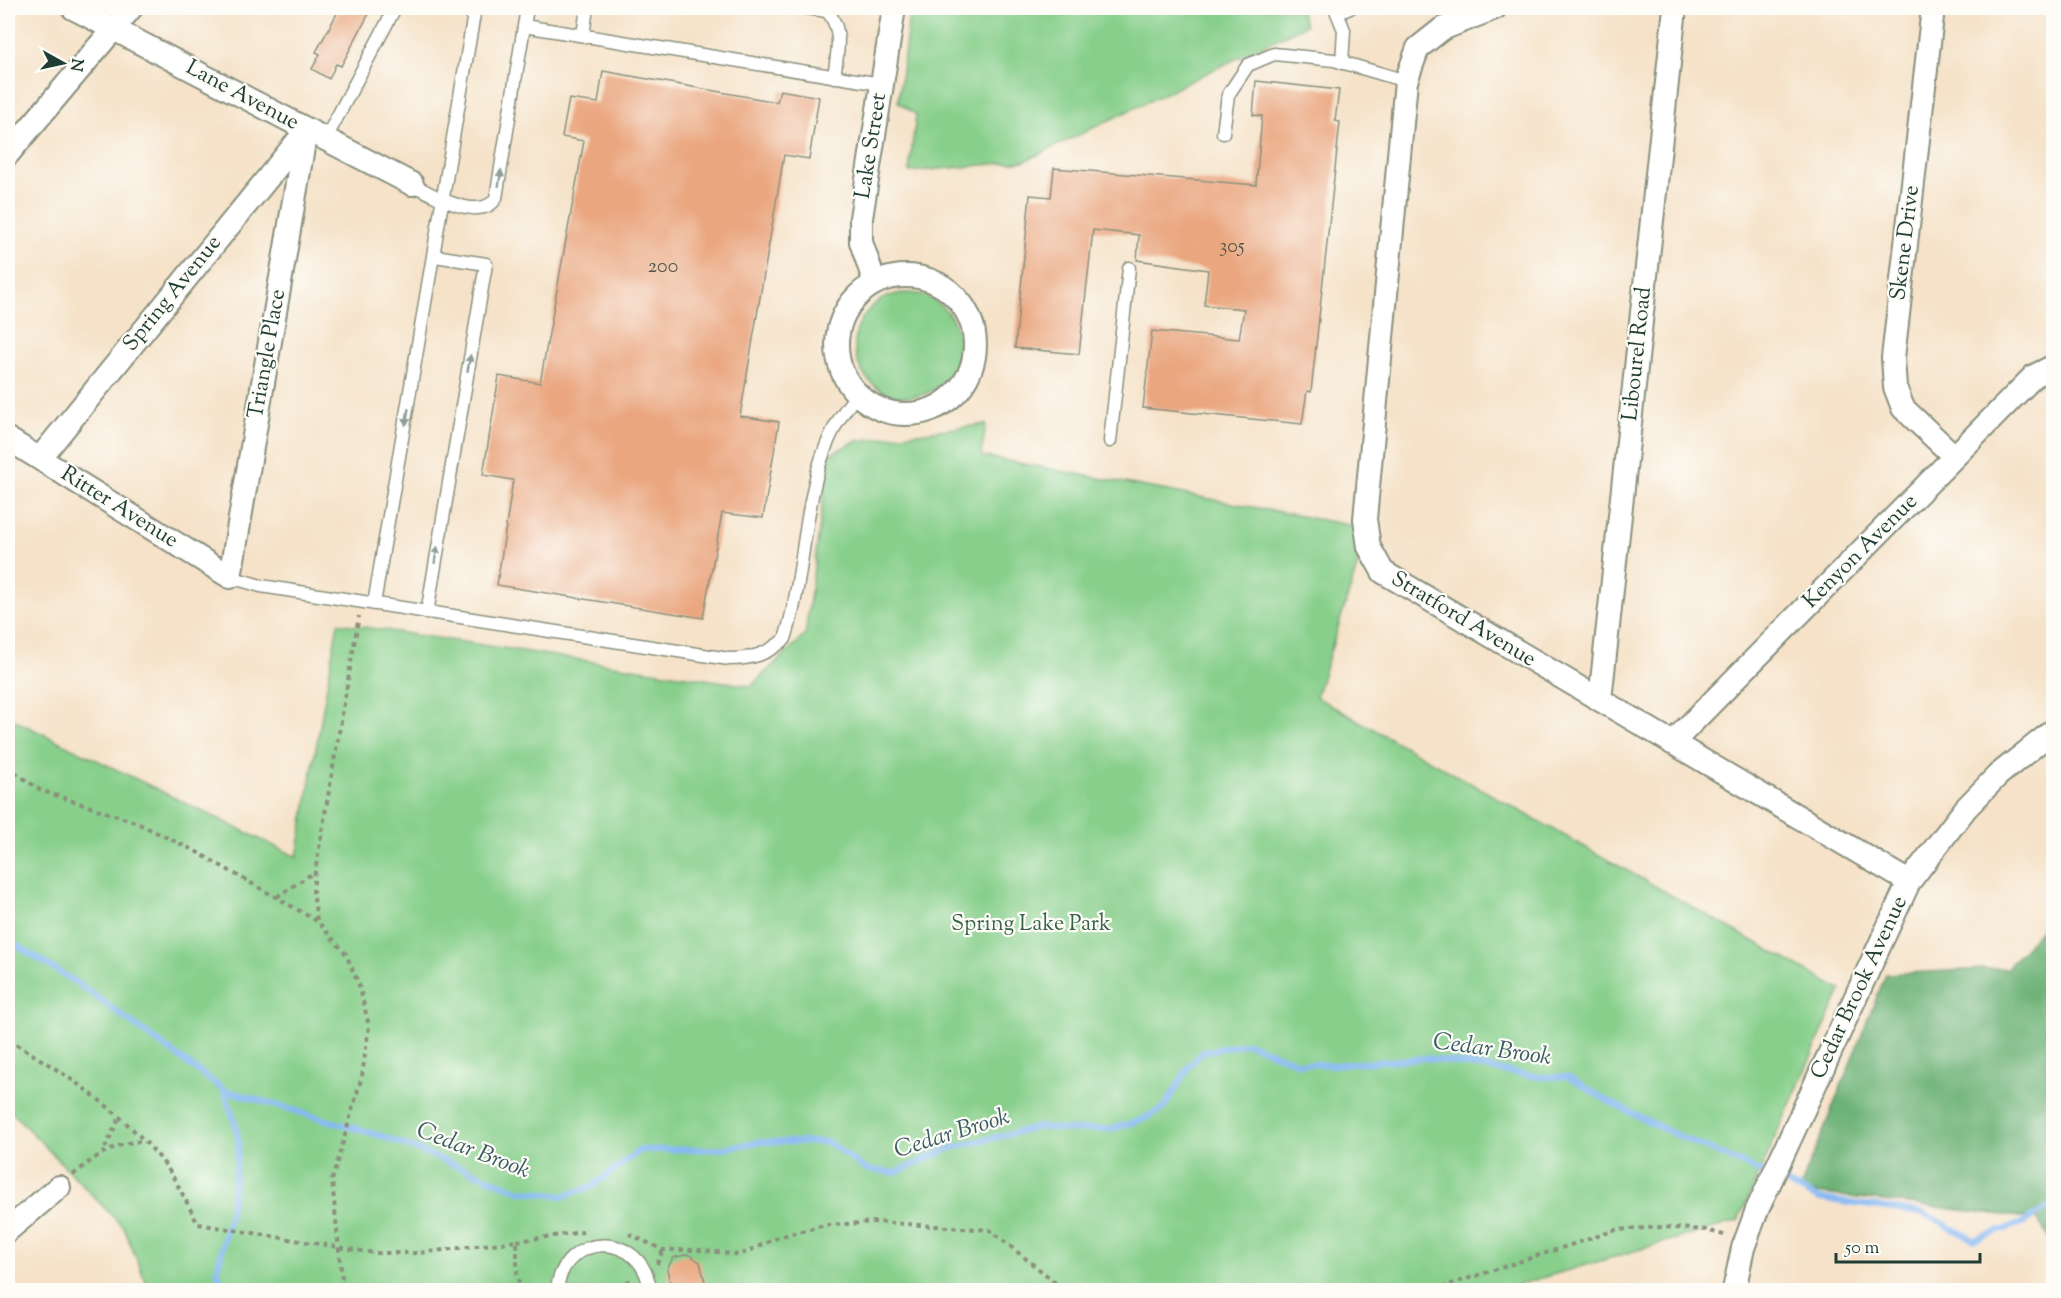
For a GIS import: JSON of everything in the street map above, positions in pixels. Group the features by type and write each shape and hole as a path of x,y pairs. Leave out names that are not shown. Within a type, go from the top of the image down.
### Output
{"street":[{"name":"Lane Avenue","path":"73,8 412,184"},
{"path":"8,154 131,8"},
{"name":"Lake Street","path":"875,283 866,263 860,230 894,8"},
{"name":"Stratford Avenue","path":"1495,8 1442,28 1418,48 1406,81 1365,519 1369,547 1383,572 1909,882"},
{"name":"Libourel Road","path":"1600,700 1675,8"},
{"name":"Skene Drive","path":"1933,8 1893,358 1895,387 1903,408 1954,456"},
{"name":"Spring Avenue","path":"40,458 316,135"},
{"name":"Triangle Place","path":"230,577 316,135"},
{"path":"893,277 924,278 950,292 961,303 969,316 975,345 969,375 951,399 924,412 895,415 877,409 857,395 848,384 839,366 836,346 839,327 846,309 859,293 875,283 893,277"},
{"name":"Kenyon Avenue","path":"1672,743 2034,376 2054,366"},
{"name":"Ritter Avenue","path":"8,439 230,577"},
{"name":"Cedar Brook Avenue","path":"1734,1290 1745,1241 1757,1210 1909,882 1966,808 1998,775 2054,730"},
{"path":"8,1230 59,1187"}],"lane":[{"path":"316,135 395,8"},
{"path":"368,603 435,256 475,8"},
{"path":"412,184 443,201 483,209 491,206 496,198 527,8"},
{"path":"583,35 586,8"},
{"path":"807,8 827,11 836,24 839,36 834,77"},
{"path":"1342,63 1344,30 1336,10 1350,8"},
{"path":"524,26 881,84"},
{"path":"1223,133 1228,95 1248,65 1274,54 1342,63 1406,81"},
{"path":"426,613 486,264 435,256"},
{"path":"1110,441 1129,268"},
{"path":"230,577 261,586 729,659 750,659 764,655 785,639 821,455 843,411 857,395"},
{"path":"557,1290 566,1264 578,1252 594,1245 611,1245 627,1251 640,1262 648,1278 650,1290"}],"path":[{"path":"317,921 313,892 315,872 368,603"},
{"path":"8,766 40,790 135,822 197,852 317,921 346,954 359,985 369,1026 362,1076 332,1180 343,1290"},
{"path":"277,897 315,872"},
{"path":"8,1040 71,1078 99,1098 160,1158 198,1224 374,1253 419,1253 588,1232"},
{"path":"105,1149 119,1118"},
{"path":"59,1187 105,1149 121,1143 142,1141"},
{"path":"618,1232 663,1250 701,1250 740,1255 779,1237 825,1225 878,1222 990,1230 1065,1290"},
{"path":"1433,1290 1616,1230 1662,1227 1707,1230 1745,1241"},
{"path":"517,1241 517,1275 521,1290"}],"green space":[{"path":"910,8 1299,8 1306,25 1025,161 909,172 916,115 898,102"},
{"path":"907,293 927,297 944,308 955,325 959,345 955,365 944,382 927,393 907,397 887,393 870,382 859,365 855,345 859,325 870,308 887,297"},
{"name":"Spring Lake Park","path":"986,424 981,456 1365,528 1362,551 1316,697 1841,990 1738,1221 1500,1290 149,1290 124,1228 8,1108 8,717 297,857 338,623 751,686 805,635 829,455 856,441"},
{"path":"2053,916 2053,1245 2037,1219 1799,1191 1886,974 2007,968"}],"building":[{"path":"340,8 372,8 341,66 336,64 329,79 312,69 320,54 316,52"},
{"path":"603,71 777,102 780,90 819,97 809,159 784,155 740,416 779,422 763,518 722,513 703,618 497,585 513,480 483,475 499,376 540,383 584,141 562,137 569,99 598,103"},
{"path":"1256,81 1339,90 1335,121 1340,122 1311,392 1307,391 1302,424 1143,408 1152,331 1239,339 1244,309 1204,305 1208,270 1137,260 1139,235 1093,230 1079,354 1015,348 1030,195 1051,197 1054,168 1256,185 1262,116 1253,115"},
{"path":"688,1254 700,1262 707,1290 672,1290 667,1269 673,1258"}],"waterway":[{"name":"Cedar Brook","path":"8,940 77,983 224,1090 385,1137 520,1191 564,1196 593,1186 640,1150 718,1149 760,1142 828,1142 865,1169 895,1173 951,1148 1038,1127 1069,1130 1111,1129 1141,1120 1164,1108 1190,1065 1203,1052 1248,1043 1298,1063 1332,1065 1427,1058 1539,1077 1568,1077 1606,1100 1672,1133 1768,1175"},
{"path":"224,1090 236,1126 239,1144 230,1212 217,1271 225,1290"},
{"name":"Cedar Brook","path":"1777,1179 1820,1199 1923,1213 1974,1240 2022,1223 2054,1204"}]}
